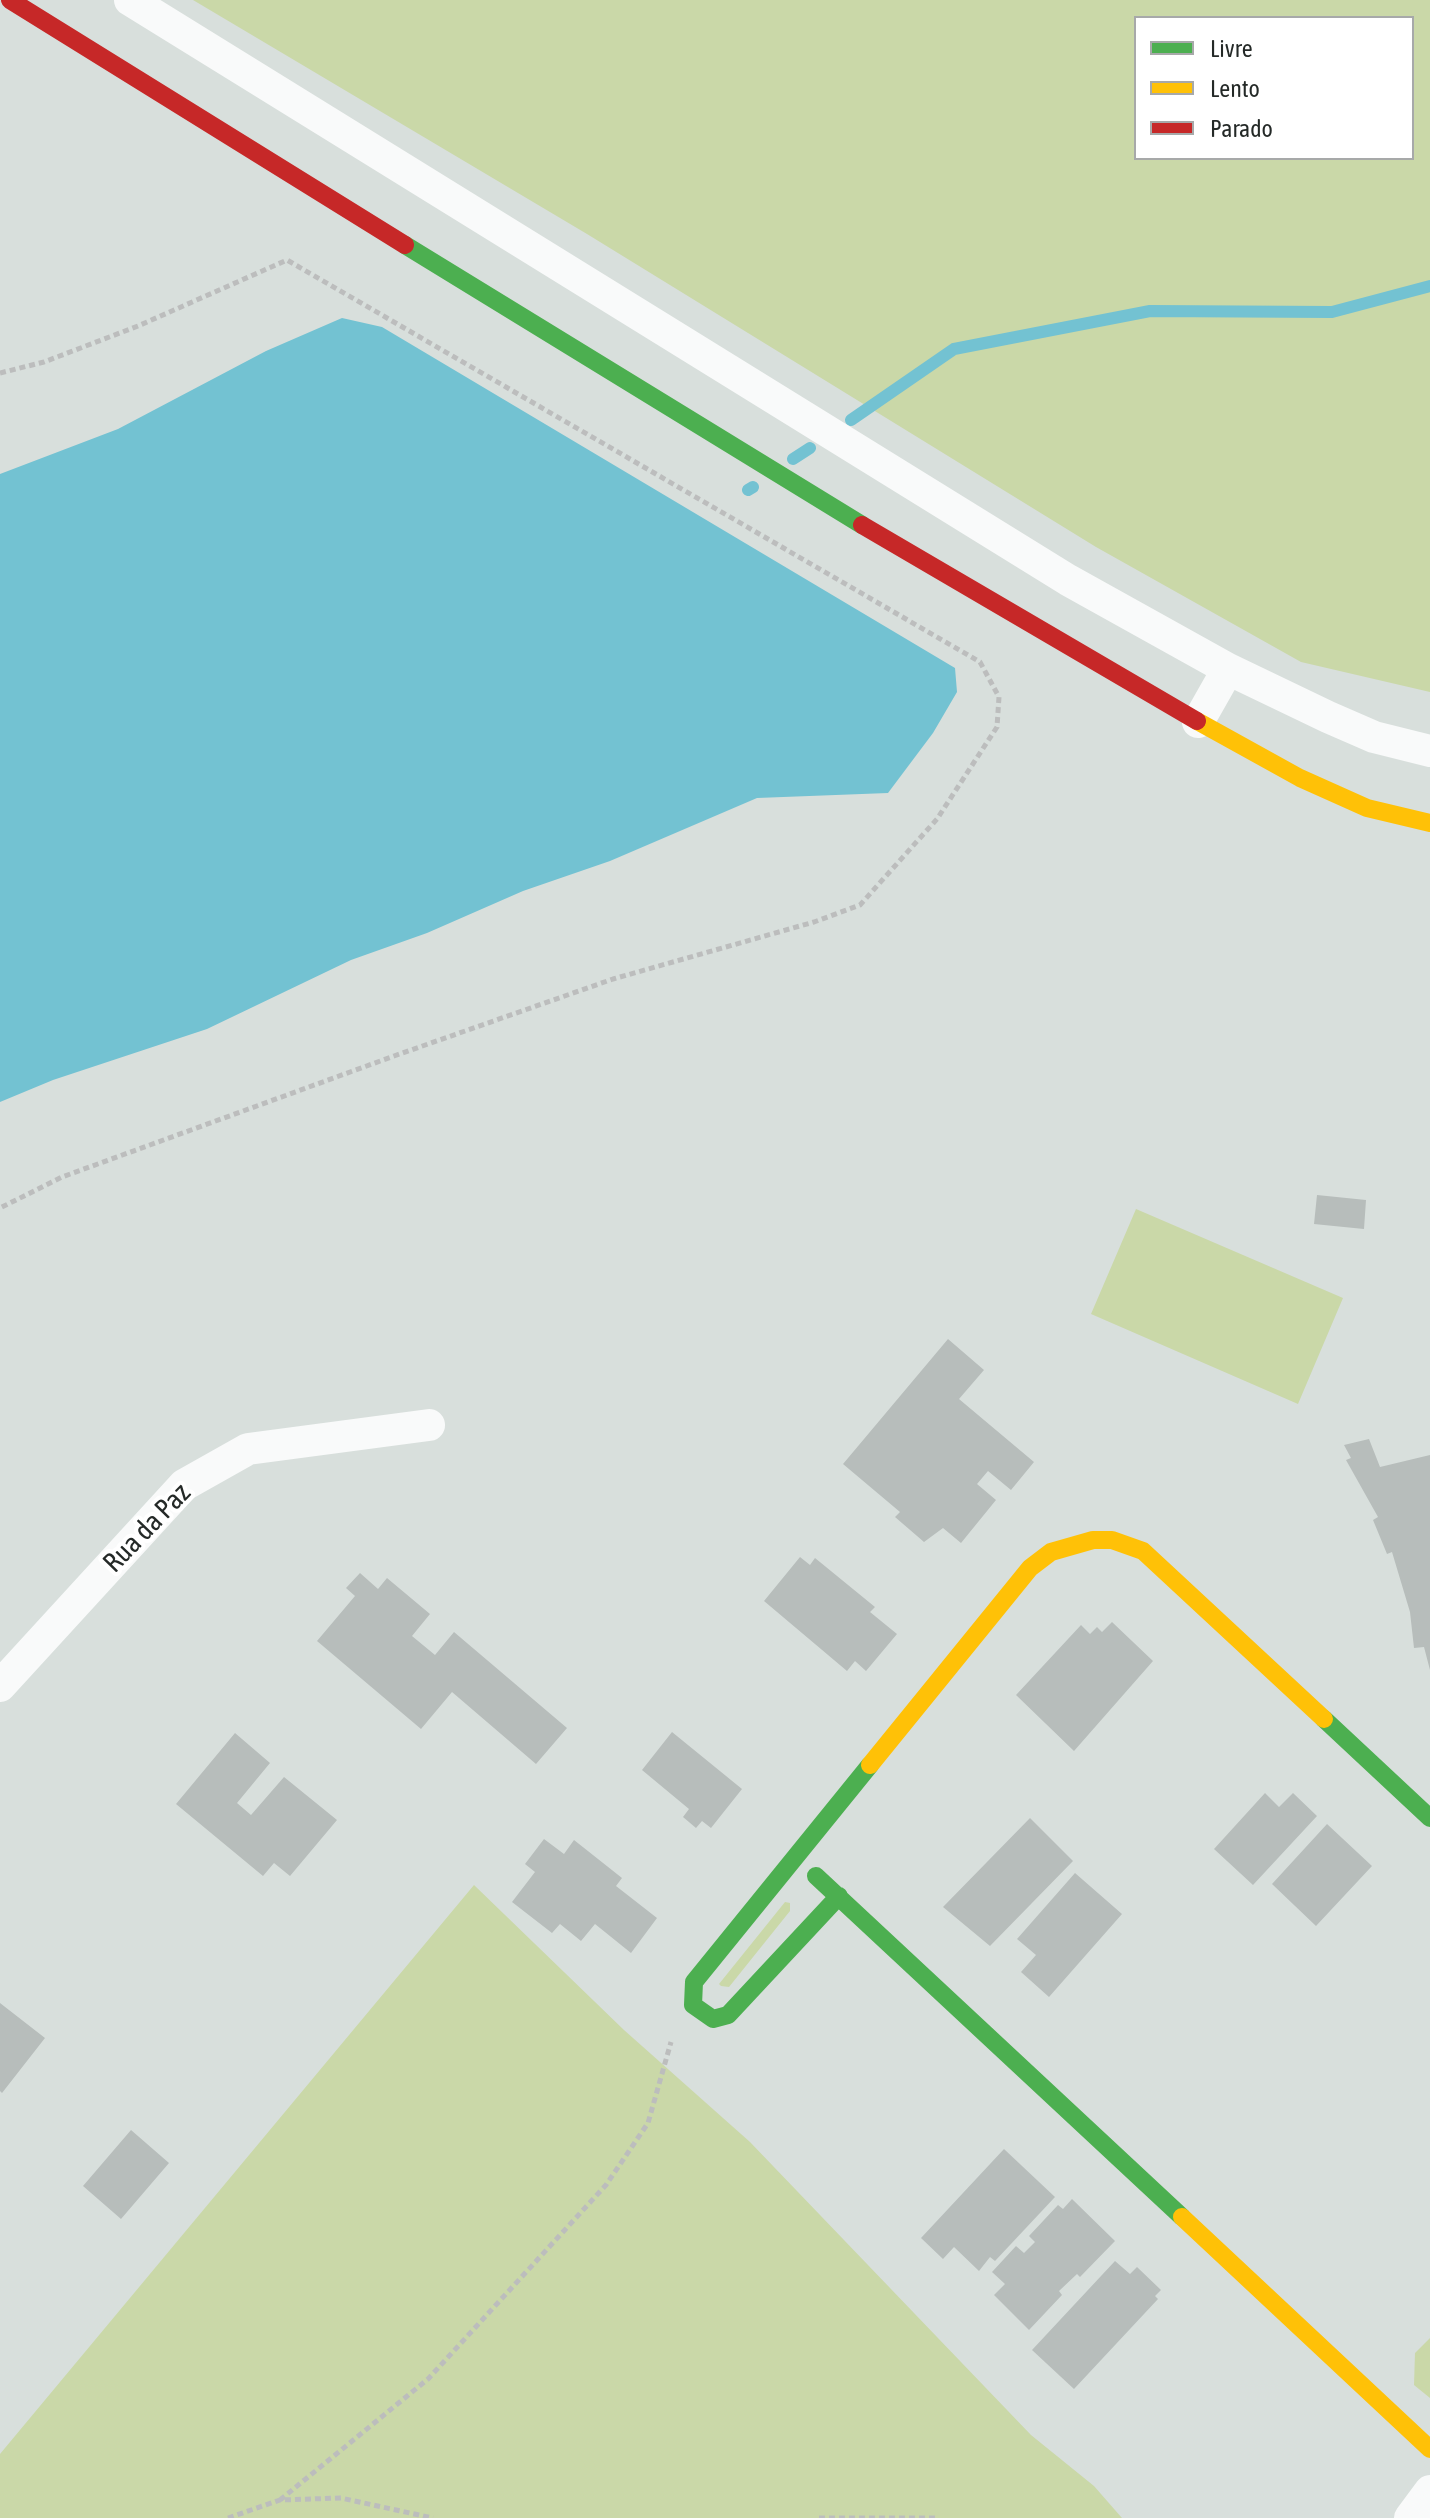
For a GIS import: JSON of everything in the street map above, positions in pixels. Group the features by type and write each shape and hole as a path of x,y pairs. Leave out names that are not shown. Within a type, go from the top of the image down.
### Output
{"street":[{"path":"10,0 780,477 1198,722 1300,778 1367,808 1430,823"},
{"path":"130,0 1068,580 1228,669 1374,737 1430,751"},
{"path":"1198,722 1228,669"},
{"name":"Rua da Paz","path":"0,1686 184,1485 248,1449 429,1425"},
{"path":"839,1896 728,2015 713,2019 705,2016 691,1997 694,1982 1030,1568 1051,1552 1093,1540 1112,1540 1143,1551 1430,1818"},
{"path":"796,1859 1430,2449"},
{"path":"1410,2518 1430,2491"}],"path":[{"path":"0,373 44,362 138,326 287,260 980,662 999,697 997,727 937,819 860,905 814,922 613,979 408,1051 62,1177 0,1208"},
{"path":"280,2500 428,2379 606,2185 648,2123 672,2041"},
{"path":"228,2518 280,2500 341,2498 433,2518"},
{"path":"819,2518 938,2518"}],"green space":[{"path":"193,0 1430,0 1430,692 1301,662 1096,547 587,234"},
{"path":"1136,1209 1343,1298 1298,1404 1091,1314"},
{"path":"474,1885 624,2030 750,2142 1031,2435 1094,2486 1122,2518 0,2518 0,2454"},
{"path":"785,1902 790,1903 790,1911 729,1987 721,1986 719,1984"},
{"path":"1430,2338 1430,2398 1414,2385 1415,2353"}],"water":[{"path":"342,318 382,327 955,668 957,692 933,733 888,793 757,798 610,861 523,891 427,933 351,960 207,1029 53,1080 0,1102 0,474 118,429 266,351"}],"building":[{"path":"1317,1195 1366,1200 1364,1229 1314,1224"},
{"path":"948,1339 984,1370 959,1399 1034,1462 1011,1490 988,1471 977,1484 996,1500 961,1543 943,1528 924,1542 895,1517 900,1512 843,1464"},
{"path":"1369,1439 1380,1467 1430,1455 1430,1670 1424,1647 1414,1648 1410,1612 1392,1552 1387,1554 1373,1520 1378,1517 1346,1460 1351,1458 1344,1445"},
{"path":"800,1557 810,1565 815,1558 875,1607 870,1612 897,1634 866,1671 855,1661 847,1671 764,1601"},
{"path":"360,1573 378,1589 387,1578 430,1614 412,1636 435,1655 454,1632 567,1728 536,1764 452,1692 421,1729 317,1641 355,1596 346,1588"},
{"path":"1112,1622 1153,1661 1074,1751 1016,1695 1081,1625 1090,1634 1097,1627 1102,1632"},
{"path":"672,1732 742,1789 711,1828 702,1821 696,1828 683,1817 689,1809 642,1770"},
{"path":"235,1733 270,1763 237,1803 251,1815 284,1777 337,1820 290,1876 274,1863 263,1876 176,1804"},
{"path":"1265,1793 1279,1807 1293,1793 1317,1816 1253,1885 1214,1849"},
{"path":"1030,1818 1073,1861 990,1946 943,1907"},
{"path":"1327,1824 1372,1866 1316,1926 1272,1884"},
{"path":"544,1839 564,1854 574,1840 622,1878 616,1886 657,1918 631,1953 595,1924 581,1941 560,1924 552,1933 512,1902 535,1872 525,1864"},
{"path":"1075,1873 1122,1914 1049,1997 1021,1972 1036,1955 1017,1939"},
{"path":"0,2003 45,2038 2,2093 0,2091"},
{"path":"131,2130 169,2163 121,2219 83,2186"},
{"path":"1004,2149 1055,2197 995,2261 990,2257 979,2271 954,2247 943,2259 921,2238"},
{"path":"1072,2199 1115,2241 1080,2277 1077,2274 1059,2291 1062,2295 1029,2330 994,2295 1005,2284 992,2272 1016,2246 1024,2253 1035,2242 1029,2236 1058,2205 1063,2209"},
{"path":"1115,2261 1130,2274 1137,2267 1161,2290 1155,2296 1158,2299 1074,2389 1032,2350"}],"waterway":[{"path":"851,420 954,349 1150,311 1332,312 1430,286"},
{"path":"793,459 810,448"},
{"path":"748,490 753,487"}],"traffic: fast":[{"path":"405,245 862,525"},
{"path":"1324,1719 1430,1818"},
{"path":"839,1896 728,2015 713,2019 693,2005 694,1982 870,1765"},
{"path":"816,1876 1182,2217"}],"traffic: slow":[{"path":"1197,721 1300,778 1367,808 1430,823"},
{"path":"870,1765 1030,1568 1051,1552 1093,1540 1112,1540 1143,1551 1324,1719"},
{"path":"1182,2217 1430,2449"}],"traffic: jam":[{"path":"10,0 405,245"},
{"path":"862,525 1197,721"}]}
